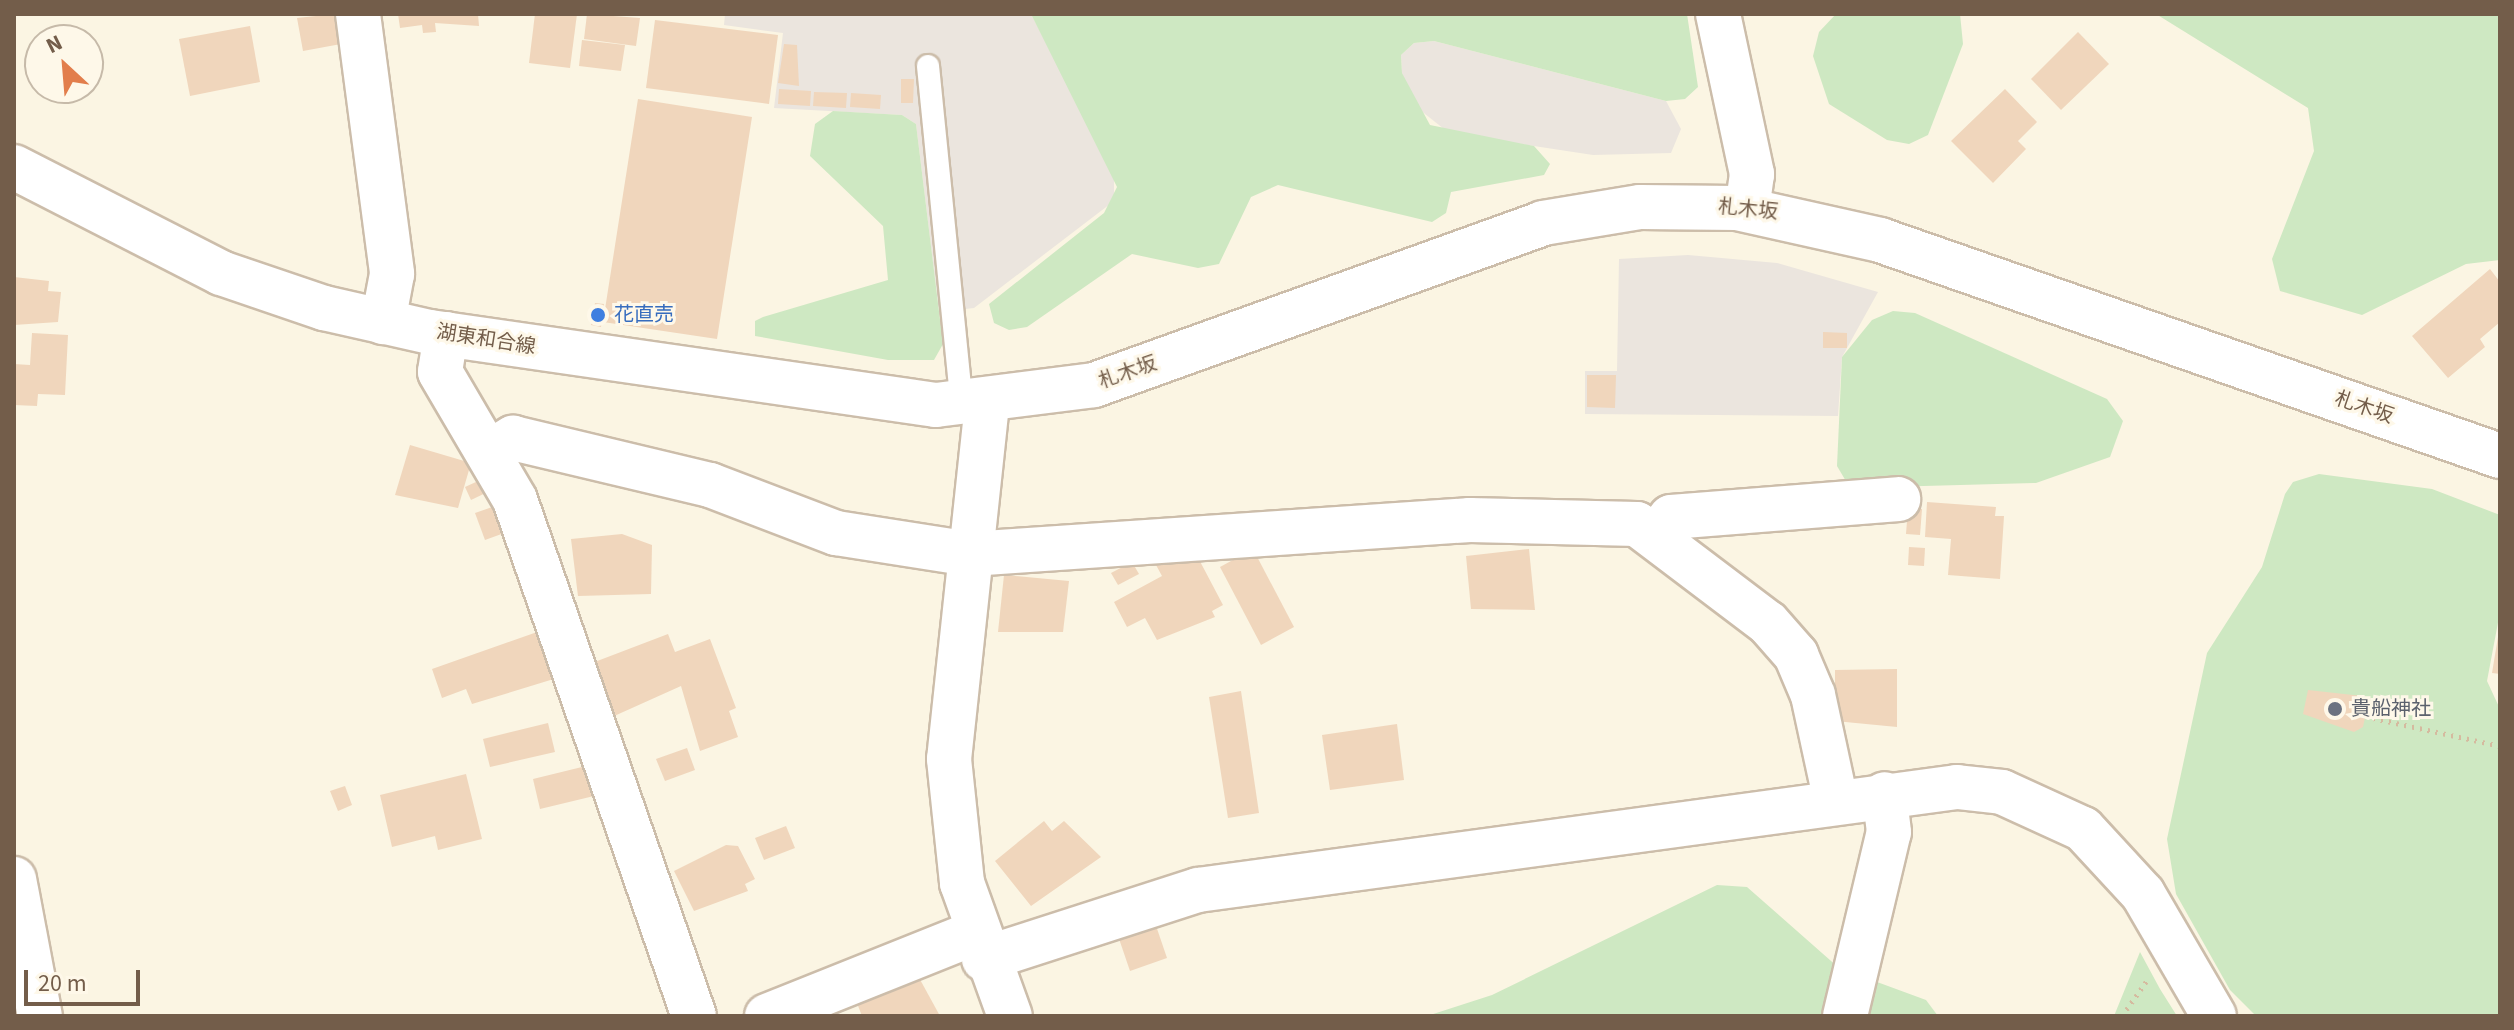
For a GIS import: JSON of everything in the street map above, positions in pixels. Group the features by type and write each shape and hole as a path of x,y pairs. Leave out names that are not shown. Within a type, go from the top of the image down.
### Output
{"street":[{"path":"358,14 392,274 383,322"},
{"path":"1718,14 1752,174 1747,209"},
{"name":"湖東和合線","path":"14,167 221,273 383,322 883,400 975,404"},
{"name":"札木坂","path":"975,404 1094,385 1543,223 1640,207 1747,209 1880,240 2500,456"},
{"path":"446,334 440,372 491,451 527,533 694,1016"},
{"path":"975,404 970,554 949,759 952,821 980,946 1010,1016"},
{"path":"491,451 513,438 710,485 836,533 970,554 1175,534 1470,520 1617,521 1656,536 1768,623 1796,655 1813,695 1836,801"},
{"path":"1656,536 1671,517 1898,499"},
{"path":"767,1016 980,946 1213,887 1884,794 1957,787 2002,792 2083,829 2143,894 2214,1016"},
{"path":"1845,1016 1889,832 1884,794"},
{"path":"14,879 40,1016"}],"lane":[{"path":"928,66 975,404"}],"path":[{"path":"2373,718 2500,746"},
{"path":"2122,1016 2158,966"}],"shaded area":[{"path":"725,14 1031,14 1114,173 1114,201 974,308 939,312 916,124 902,115 774,108 783,33 724,25"},
{"path":"1434,41 1666,101 1681,129 1671,153 1593,155 1449,133 1415,106 1402,73 1401,55 1414,43"},
{"path":"1688,255 1777,263 1878,292 1842,357 1838,416 1585,414 1585,371 1617,371 1619,259"}],"green space":[{"path":"1031,14 1687,14 1698,87 1685,99 1666,101 1434,41 1414,43 1401,55 1402,73 1430,125 1534,146 1550,164 1544,175 1451,192 1446,213 1432,222 1278,185 1251,197 1219,264 1198,268 1132,254 1027,327 1009,330 994,323 989,304 1104,213 1117,187"},
{"path":"1836,14 1960,14 1963,44 1928,135 1909,144 1887,140 1829,104 1813,56 1819,32"},
{"path":"2156,14 2500,14 2500,260 2466,264 2362,315 2280,291 2272,259 2314,151 2308,108"},
{"path":"833,111 902,115 916,124 943,344 934,360 888,360 755,336 755,321 763,317 888,280 883,226 810,156 815,124"},
{"path":"1893,311 1915,313 2107,399 2123,421 2110,457 2036,483 1850,488 1837,466 1842,357 1872,320"},
{"path":"2319,474 2432,489 2500,515 2500,612 2487,681 2500,709 2500,1016 2256,1016 2230,990 2176,894 2167,839 2207,653 2262,567 2285,494 2293,482"},
{"path":"1717,885 1747,887 1839,968 1926,1000 1938,1016 1427,1016 1492,995"},
{"path":"2140,952 2160,989 2177,1016 2114,1016"}],"building":[{"path":"335,14 341,44 303,51 297,18"},
{"path":"398,14 478,14 479,26 435,23 436,32 423,33 422,25 400,28"},
{"path":"535,14 577,14 570,68 529,63"},
{"path":"587,14 640,18 636,46 584,39"},
{"path":"655,20 778,35 769,104 646,88"},
{"path":"250,26 260,82 190,96 179,39"},
{"path":"2078,32 2109,64 2061,110 2031,79"},
{"path":"582,40 625,45 621,71 579,66"},
{"path":"784,44 797,45 799,86 778,83"},
{"path":"901,79 914,79 913,103 901,103"},
{"path":"779,89 811,91 810,106 778,104"},
{"path":"2005,89 2037,122 2018,141 2026,149 1993,183 1951,141"},
{"path":"814,92 847,93 846,108 813,106"},
{"path":"851,93 881,95 880,109 850,107"},
{"path":"638,99 752,117 717,339 603,322"},
{"path":"2490,269 2500,282 2500,322 2480,339 2485,347 2448,378 2412,336"},
{"path":"14,277 49,281 48,291 61,292 58,322 14,325"},
{"name":"花直売","path":"595,303 604,304 601,327 591,325"},
{"path":"1823,332 1847,333 1847,348 1823,348"},
{"path":"32,333 68,335 65,395 38,394 37,406 14,405 14,364 30,365"},
{"path":"1587,375 1616,375 1615,408 1587,407"},
{"path":"410,445 471,463 458,508 395,495"},
{"path":"489,476 494,489 471,500 465,487"},
{"path":"1927,502 1996,507 1995,516 2004,516 2000,579 1948,575 1951,539 1925,537"},
{"path":"498,505 507,532 485,540 475,513"},
{"path":"1908,508 1922,509 1920,535 1906,534"},
{"path":"622,534 652,545 651,594 578,596 571,539"},
{"path":"1909,547 1925,548 1924,566 1908,565"},
{"path":"1253,549 1294,627 1261,645 1220,567"},
{"path":"1529,549 1535,610 1471,609 1466,556"},
{"path":"1194,550 1223,605 1212,611 1215,617 1157,640 1145,618 1127,627 1114,602 1162,576 1156,565"},
{"path":"1132,562 1139,574 1118,585 1111,573"},
{"path":"1004,575 1069,581 1063,632 998,632"},
{"path":"540,631 557,678 472,704 466,689 442,698 432,669"},
{"path":"668,634 675,652 710,639 736,708 729,711 738,737 700,751 681,686 612,717 592,663"},
{"path":"2500,637 2500,674 2492,673"},
{"path":"1897,669 1897,727 1835,721 1835,670"},
{"name":"貴船神社","path":"2308,690 2362,696 2368,704 2363,727 2354,732 2303,714"},
{"path":"1241,691 1259,813 1228,818 1209,697"},
{"path":"548,723 555,752 490,767 483,739"},
{"path":"1397,724 1404,780 1330,790 1322,735"},
{"path":"687,748 695,770 665,781 656,759"},
{"path":"586,766 594,796 540,809 533,779"},
{"path":"466,774 482,839 438,850 435,836 392,847 380,795"},
{"path":"345,786 352,805 338,811 330,791"},
{"path":"1044,821 1052,831 1064,821 1101,857 1031,906 995,861"},
{"path":"786,826 795,848 764,860 755,838"},
{"path":"726,845 738,846 755,879 745,884 748,891 694,911 674,871"},
{"path":"1152,914 1167,958 1130,971 1115,927"},
{"path":"917,974 940,1016 862,1016 855,998"}],"place":[{"name":"花直売","path":"598,315"},
{"name":"貴船神社","path":"2335,709"}]}
